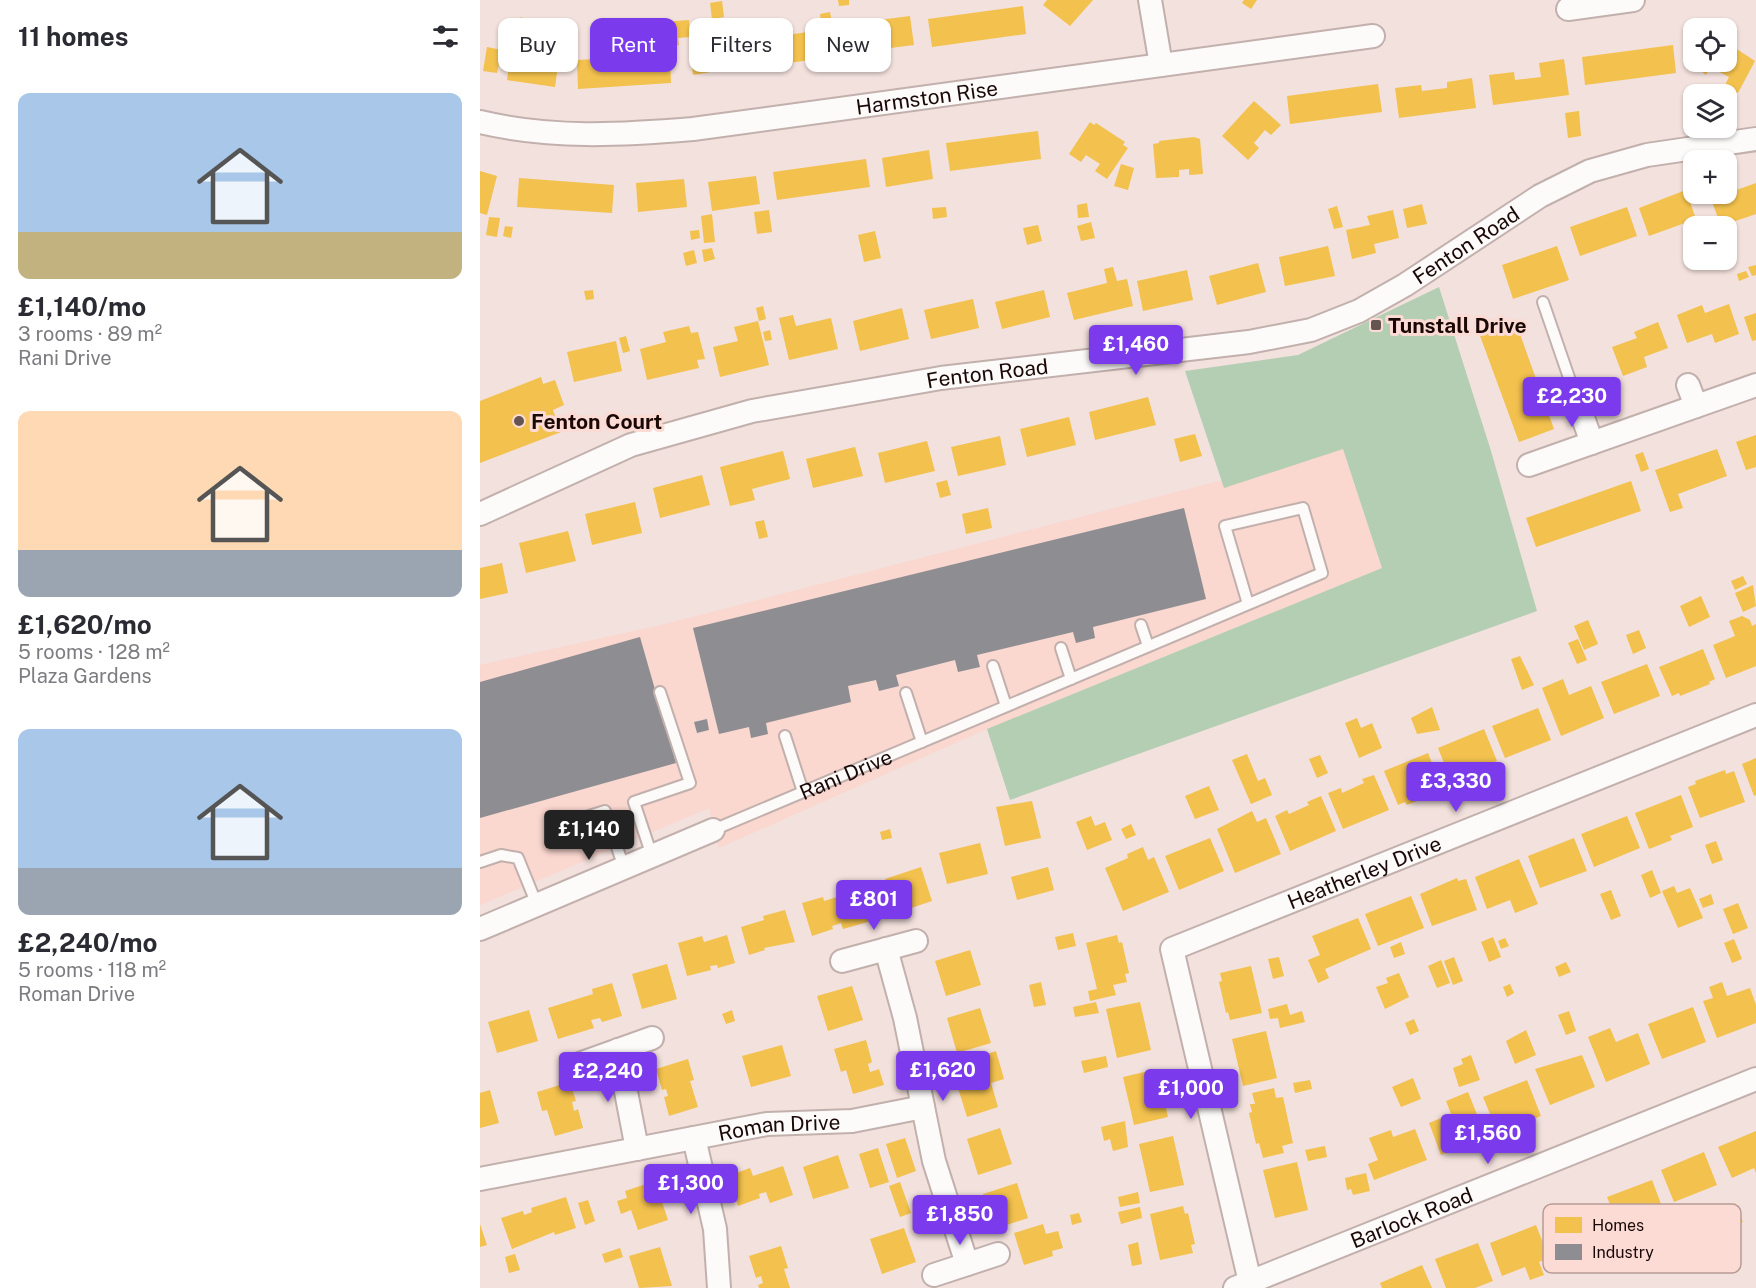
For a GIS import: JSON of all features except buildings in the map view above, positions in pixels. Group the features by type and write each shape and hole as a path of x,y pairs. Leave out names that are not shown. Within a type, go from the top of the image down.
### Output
{"street":[{"path":"1150,0 1161,65"},
{"path":"1568,9 1633,0"},
{"name":"Harmston Rise","path":"480,122 509,129 566,135 629,135 693,129 1373,36"},
{"name":"Fenton Road","path":"480,514 631,445 752,411 941,378 1249,342 1311,330 1359,311 1405,285 1540,196 1590,171 1647,155 1756,139"},
{"path":"1529,465 1629,430 1692,396 1756,385"},
{"path":"1576,398 1592,443"},
{"name":"Heatherley Drive","path":"1242,1285 1172,949 1756,715"},
{"name":"Rani Drive","path":"480,929 713,830"},
{"path":"842,961 916,941"},
{"path":"886,949 905,1018 934,1161 968,1264"},
{"path":"582,1062 652,1038"},
{"path":"618,1050 637,1149"},
{"name":"Barlock Road","path":"1242,1285 1756,1079"},
{"name":"Roman Drive","path":"480,1179 767,1124 852,1121 923,1107"},
{"path":"694,1138 715,1229 719,1288"},
{"path":"934,1275 998,1254"}],"lane":[{"path":"1543,302 1576,398"},
{"name":"Rani Drive","path":"713,830 1322,573 1303,508 1226,526 1248,604"},
{"path":"1141,625 1148,646"},
{"path":"1061,648 1071,679"},
{"path":"993,666 1006,706"},
{"path":"652,856 634,802 690,783 660,692"},
{"path":"906,693 922,742"},
{"path":"785,736 803,792"},
{"path":"567,823 605,811 624,868"},
{"path":"480,862 501,855 518,858 537,905"}],"shaded area":[{"path":"1343,449 1382,568 987,729 719,848 709,808 480,905 480,665 665,624"}],"green space":[{"path":"1439,287 1491,451 1537,611 1010,800 987,729 1382,568 1343,449 1224,488 1185,371 1298,355"}],"place":[{"name":"Tunstall Drive","path":"1376,325"},
{"name":"Fenton Court","path":"519,421"}]}
